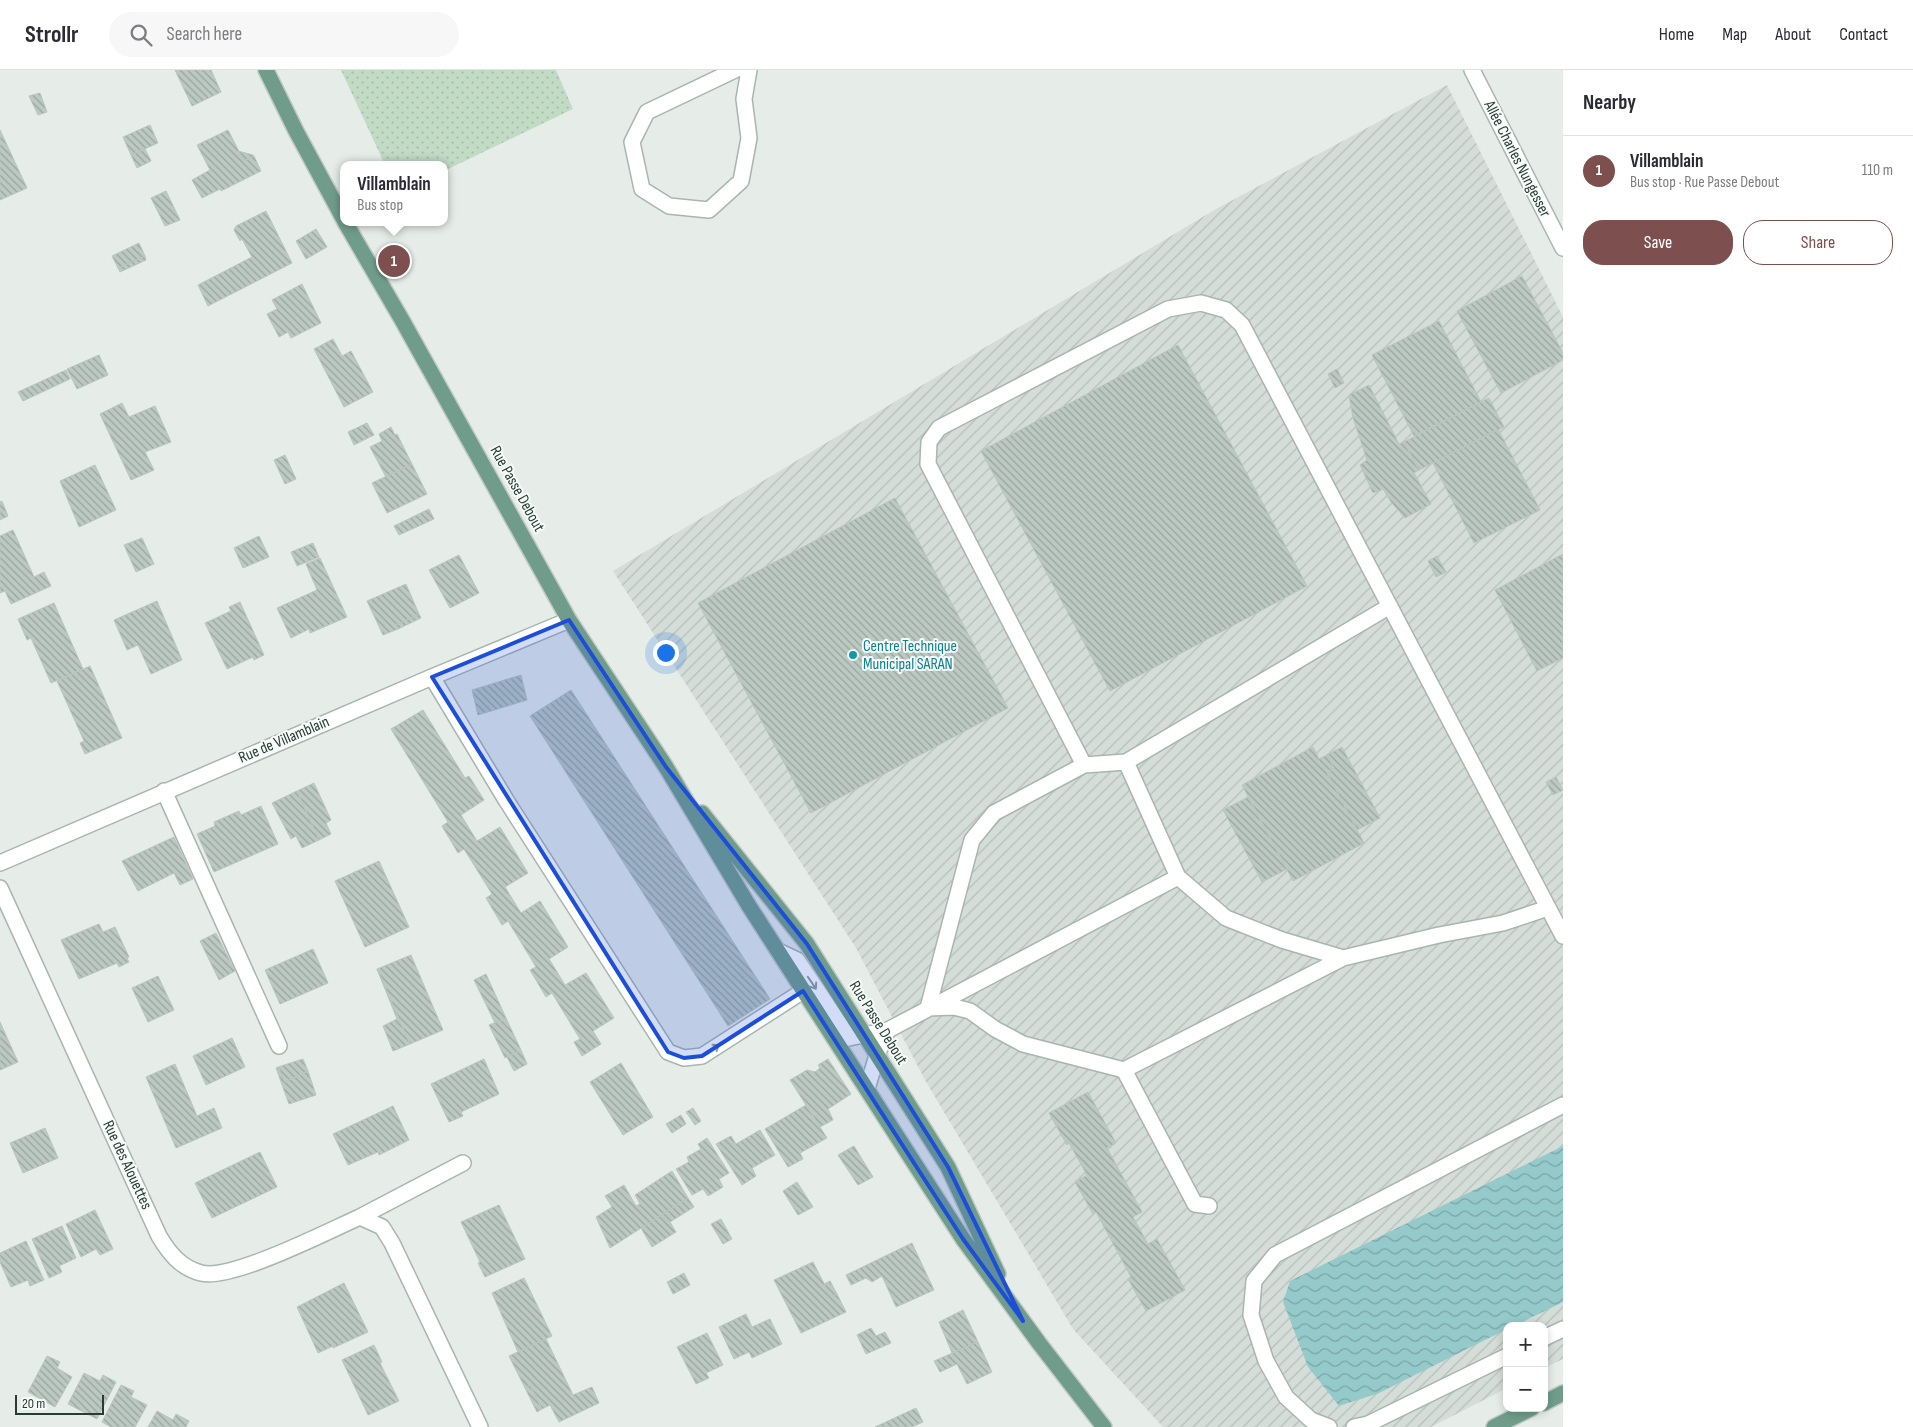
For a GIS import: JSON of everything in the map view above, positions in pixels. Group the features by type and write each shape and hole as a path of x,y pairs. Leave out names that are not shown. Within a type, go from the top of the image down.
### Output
{"main road":[{"name":"Rue Passe Debout","path":"266,70 296,131 340,212"},
{"name":"Rue Passe Debout","path":"348,226 570,620 666,768 749,906 963,1239 1023,1322 1104,1427"},
{"name":"Rue Passe Debout","path":"666,768 807,944 948,1167 990,1258 1023,1322"},
{"path":"1548,1400 1563,1393"},
{"name":"Rue Passe Debout","path":"1091,1408 1116,1427"},
{"path":"1494,1427 1524,1412"}],"street":[{"path":"735,70 647,112 632,142 642,189 669,206 709,210 741,181 749,138 744,99 749,70"},
{"name":"Allée Charles Nungesser","path":"1472,70 1563,248"},
{"path":"1084,765 928,464 929,442 939,428 1168,309 1201,304 1226,310 1242,325 1563,936"},
{"path":"928,1008 972,840 994,813 1084,765 1126,762 1390,606"},
{"name":"Rue de Villamblain","path":"0,862 570,620"},
{"path":"432,677 501,792 668,1052 684,1058 702,1056 803,991"},
{"path":"1126,762 1178,877 1226,918 1282,940 1343,958"},
{"path":"164,791 280,1046"},
{"path":"778,952 796,960 849,1038 865,1036 888,1030 1178,877"},
{"name":"Rue des Alouettes","path":"0,888 159,1236 170,1255 188,1267 202,1274 221,1273 251,1265 360,1217 463,1163"},
{"path":"928,1008 954,1007 970,1011 995,1029 1022,1044 1124,1070 1343,958 1439,935 1503,923 1548,908"},
{"path":"867,1090 877,1055 888,1030"},
{"path":"1124,1070 1195,1204 1209,1206"},
{"path":"1329,1427 1311,1420 1286,1397 1266,1362 1251,1315 1254,1281 1275,1255 1563,1104"},
{"path":"360,1217 382,1227 392,1243 480,1427"},
{"path":"1548,1336 1563,1329"},
{"path":"1354,1427 1368,1424 1503,1358"}],"highlighted area":[{"path":"569,620 666,767 807,944 948,1167 1023,1321 963,1239 803,991 702,1056 684,1058 668,1052 432,677"}],"shaded area":[{"path":"1447,85 1563,317 1563,1359 1548,1366 1548,1322 1503,1322 1503,1390 1431,1427 1163,1427 1073,1329 925,1080 856,948 613,571 1216,209"}],"green space":[{"path":"341,70 556,70 573,109 448,169 448,161 383,161"}],"water":[{"path":"1563,1146 1563,1302 1522,1322 1503,1322 1503,1331 1379,1393 1339,1406 1308,1367 1283,1302 1290,1281"}],"building":[{"path":"175,70 211,70 221,92 192,106"},
{"path":"40,93 47,112 38,115 29,96"},
{"path":"150,125 158,143 131,155 123,137"},
{"path":"0,130 27,188 0,200"},
{"path":"228,130 244,161 254,156 261,171 221,191 220,189 202,198 192,180 210,170 197,145"},
{"path":"145,149 151,161 137,168 131,155"},
{"path":"238,151 253,155 254,156 244,161"},
{"path":"166,191 180,220 165,226 151,198"},
{"path":"266,211 292,263 208,306 198,285 252,257 242,239 240,241 234,230 236,226"},
{"path":"316,229 327,247 306,259 296,241"},
{"path":"139,243 145,256 118,268 112,256"},
{"path":"145,256 146,260 120,272 118,268"},
{"path":"1522,276 1563,353 1563,360 1501,393 1457,311"},
{"path":"302,284 321,323 291,338 288,332 279,337 267,314 277,309 272,300"},
{"path":"1439,321 1481,402 1414,436 1372,355"},
{"path":"333,339 342,356 351,351 373,392 344,407 314,349"},
{"path":"1178,345 1307,586 1110,691 981,451"},
{"path":"99,355 108,375 77,389 67,369"},
{"path":"1337,369 1344,383 1335,388 1328,374"},
{"path":"66,370 70,379 23,401 18,392"},
{"path":"1369,385 1399,444 1404,442 1419,470 1414,473 1431,504 1405,518 1383,489 1373,493 1360,465 1367,460 1353,418 1349,395"},
{"path":"1489,398 1504,427 1419,470 1404,442"},
{"path":"122,403 129,417 155,406 171,442 145,452 154,470 131,480 100,414"},
{"path":"367,423 374,435 354,445 348,432"},
{"path":"391,427 395,435 397,434 412,464 386,477 370,447 382,441 379,434"},
{"path":"1498,429 1540,510 1474,543 1433,463"},
{"path":"285,455 296,479 285,484 274,460"},
{"path":"412,464 427,494 387,513 372,483"},
{"path":"95,465 116,510 79,527 60,481"},
{"name":"Centre Technique Municipal SARAN","path":"895,498 1008,708 811,813 698,603"},
{"path":"2,501 8,516 0,520 0,502"},
{"path":"429,509 434,519 399,535 394,526"},
{"path":"13,530 34,577 44,572 51,586 11,604 5,591 0,593 0,536"},
{"path":"259,536 269,557 243,568 234,548"},
{"path":"142,538 154,564 136,572 124,545"},
{"path":"313,543 319,557 297,566 291,552"},
{"path":"1563,554 1563,658 1537,671 1495,590"},
{"path":"459,555 479,593 450,608 429,570"},
{"path":"1437,556 1446,572 1436,577 1428,561"},
{"path":"320,558 347,617 310,633 309,629 291,638 277,608 317,590 306,564"},
{"path":"406,584 419,614 396,625 398,629 383,635 367,601"},
{"path":"157,601 182,660 151,674 138,645 127,650 114,620"},
{"path":"240,602 264,655 254,660 253,657 227,669 205,623 231,611 229,607"},
{"path":"54,603 83,669 51,683 31,638 27,640 18,619"},
{"path":"419,614 421,618 398,629 396,625"},
{"path":"90,666 122,738 85,754 80,743 84,741 57,681"},
{"path":"521,675 527,700 478,715 472,690"},
{"path":"571,690 770,999 728,1026 530,716"},
{"path":"423,710 465,778 469,776 484,800 461,815 477,841 500,827 528,873 505,887 521,913 540,901 568,947 549,959 565,985 586,973 614,1018 593,1031 601,1044 582,1056 574,1042 580,1039 552,993 546,997 530,970 536,967 508,921 502,925 486,898 492,894 464,849 458,853 442,826 448,822 391,729"},
{"path":"1313,747 1319,759 1327,755 1334,768 1327,773 1364,843 1293,881 1242,785"},
{"path":"1342,747 1380,818 1357,830 1327,773 1334,768 1327,755"},
{"path":"1556,777 1563,790 1553,795 1546,782"},
{"path":"314,783 331,820 326,823 331,834 319,840 297,791"},
{"path":"297,791 319,840 302,848 296,836 291,839 272,803"},
{"path":"1248,797 1287,869 1262,882 1223,810"},
{"path":"261,806 278,844 214,872 197,834 215,826 214,822 239,811 241,815"},
{"path":"174,837 193,879 180,885 174,873 138,891 122,861"},
{"path":"379,861 409,927 365,947 335,881"},
{"path":"99,924 103,932 115,927 129,957 127,958 129,962 119,967 117,963 79,979 61,940"},
{"path":"216,933 235,971 219,980 200,941"},
{"path":"313,949 328,983 280,1004 265,970"},
{"path":"411,955 443,1030 410,1044 377,969"},
{"path":"377,969 410,1044 393,1051 383,1026 397,1019"},
{"path":"486,974 506,1018 495,1023 474,980"},
{"path":"158,976 174,1010 148,1022 132,988"},
{"path":"506,1018 521,1050 505,1058 489,1025"},
{"path":"0,1022 18,1062 0,1070"},
{"path":"232,1038 245,1067 206,1085 193,1056"},
{"path":"521,1050 527,1064 514,1071 507,1057"},
{"path":"303,1059 308,1071 285,1082 278,1067"},
{"path":"484,1059 499,1094 461,1112 463,1116 449,1122 431,1084"},
{"path":"828,1059 851,1094 828,1109 833,1120 820,1127 790,1080 807,1070 815,1072 820,1068 818,1065"},
{"path":"621,1063 653,1117 623,1135 590,1082"},
{"path":"175,1064 197,1116 214,1108 222,1128 176,1148 146,1077"},
{"path":"278,1067 285,1082 308,1071 316,1095 289,1104 276,1068"},
{"path":"1088,1092 1116,1143 1107,1148 1142,1212 1133,1217 1148,1244 1157,1239 1185,1290 1146,1311 1128,1279 1131,1277 1096,1212 1093,1214 1075,1182 1087,1175 1049,1113"},
{"path":"806,1105 827,1138 800,1153 803,1159 788,1167 765,1129"},
{"path":"393,1106 409,1140 379,1155 378,1152 348,1165 333,1134"},
{"path":"693,1108 701,1121 695,1125 686,1112"},
{"path":"681,1115 686,1124 672,1133 666,1124"},
{"path":"45,1128 58,1158 23,1173 10,1143"},
{"path":"760,1130 775,1155 752,1168 756,1176 742,1185 716,1144 731,1136 736,1144"},
{"path":"707,1138 729,1173 719,1179 723,1187 708,1196 703,1189 692,1195 676,1169 689,1162 687,1157 701,1149 698,1144"},
{"path":"854,1146 873,1177 858,1185 838,1155"},
{"path":"260,1152 277,1187 212,1218 195,1183"},
{"path":"672,1171 688,1198 610,1248 596,1217 612,1207 605,1196 624,1185 636,1206 640,1204 635,1195"},
{"path":"797,1182 813,1207 798,1215 783,1191"},
{"path":"688,1198 694,1207 670,1222 676,1232 652,1247 641,1228"},
{"path":"499,1205 525,1259 485,1277 461,1222"},
{"path":"95,1210 113,1249 100,1255 96,1249 81,1257 66,1224"},
{"path":"721,1219 732,1239 723,1244 711,1224"},
{"path":"62,1226 76,1258 59,1266 62,1272 49,1278 32,1239"},
{"path":"26,1241 44,1280 30,1286 28,1280 11,1287 0,1262 0,1253"},
{"path":"912,1243 934,1290 896,1307 882,1276 872,1282 866,1278 851,1285 846,1275"},
{"path":"813,1262 831,1297 837,1294 846,1312 801,1333 774,1280"},
{"path":"684,1273 690,1285 673,1294 667,1282"},
{"path":"524,1278 552,1336 518,1352 492,1293"},
{"path":"830,1281 837,1294 831,1297 824,1284"},
{"path":"344,1283 368,1332 318,1353 297,1307"},
{"path":"963,1310 978,1342 952,1353 939,1322"},
{"path":"746,1314 752,1327 770,1319 782,1344 752,1358 749,1352 734,1359 719,1327"},
{"path":"871,1328 876,1336 885,1332 891,1343 866,1354 857,1335"},
{"path":"707,1333 723,1365 706,1373 709,1378 696,1384 677,1347"},
{"path":"546,1339 573,1395 592,1387 599,1403 559,1422 550,1405 542,1409 530,1385 525,1388 509,1356"},
{"path":"978,1342 992,1372 967,1384 957,1364 940,1372 934,1361"},
{"path":"374,1345 382,1362 380,1363 399,1401 368,1415 342,1360"},
{"path":"47,1356 60,1362 57,1368 72,1377 55,1407 28,1392"},
{"path":"84,1373 100,1381 103,1375 116,1382 97,1419 68,1404"},
{"path":"121,1385 134,1391 131,1397 147,1405 135,1427 111,1427 102,1422"},
{"path":"530,1385 542,1409 537,1412 525,1388"},
{"path":"916,1408 923,1422 912,1427 875,1427"},
{"path":"157,1411 173,1420 176,1414 189,1421 186,1427 148,1427"}],"place":[{"name":"Villamblain","path":"394,261"},
{"name":"Centre Technique Municipal SARAN","path":"853,655"}]}
